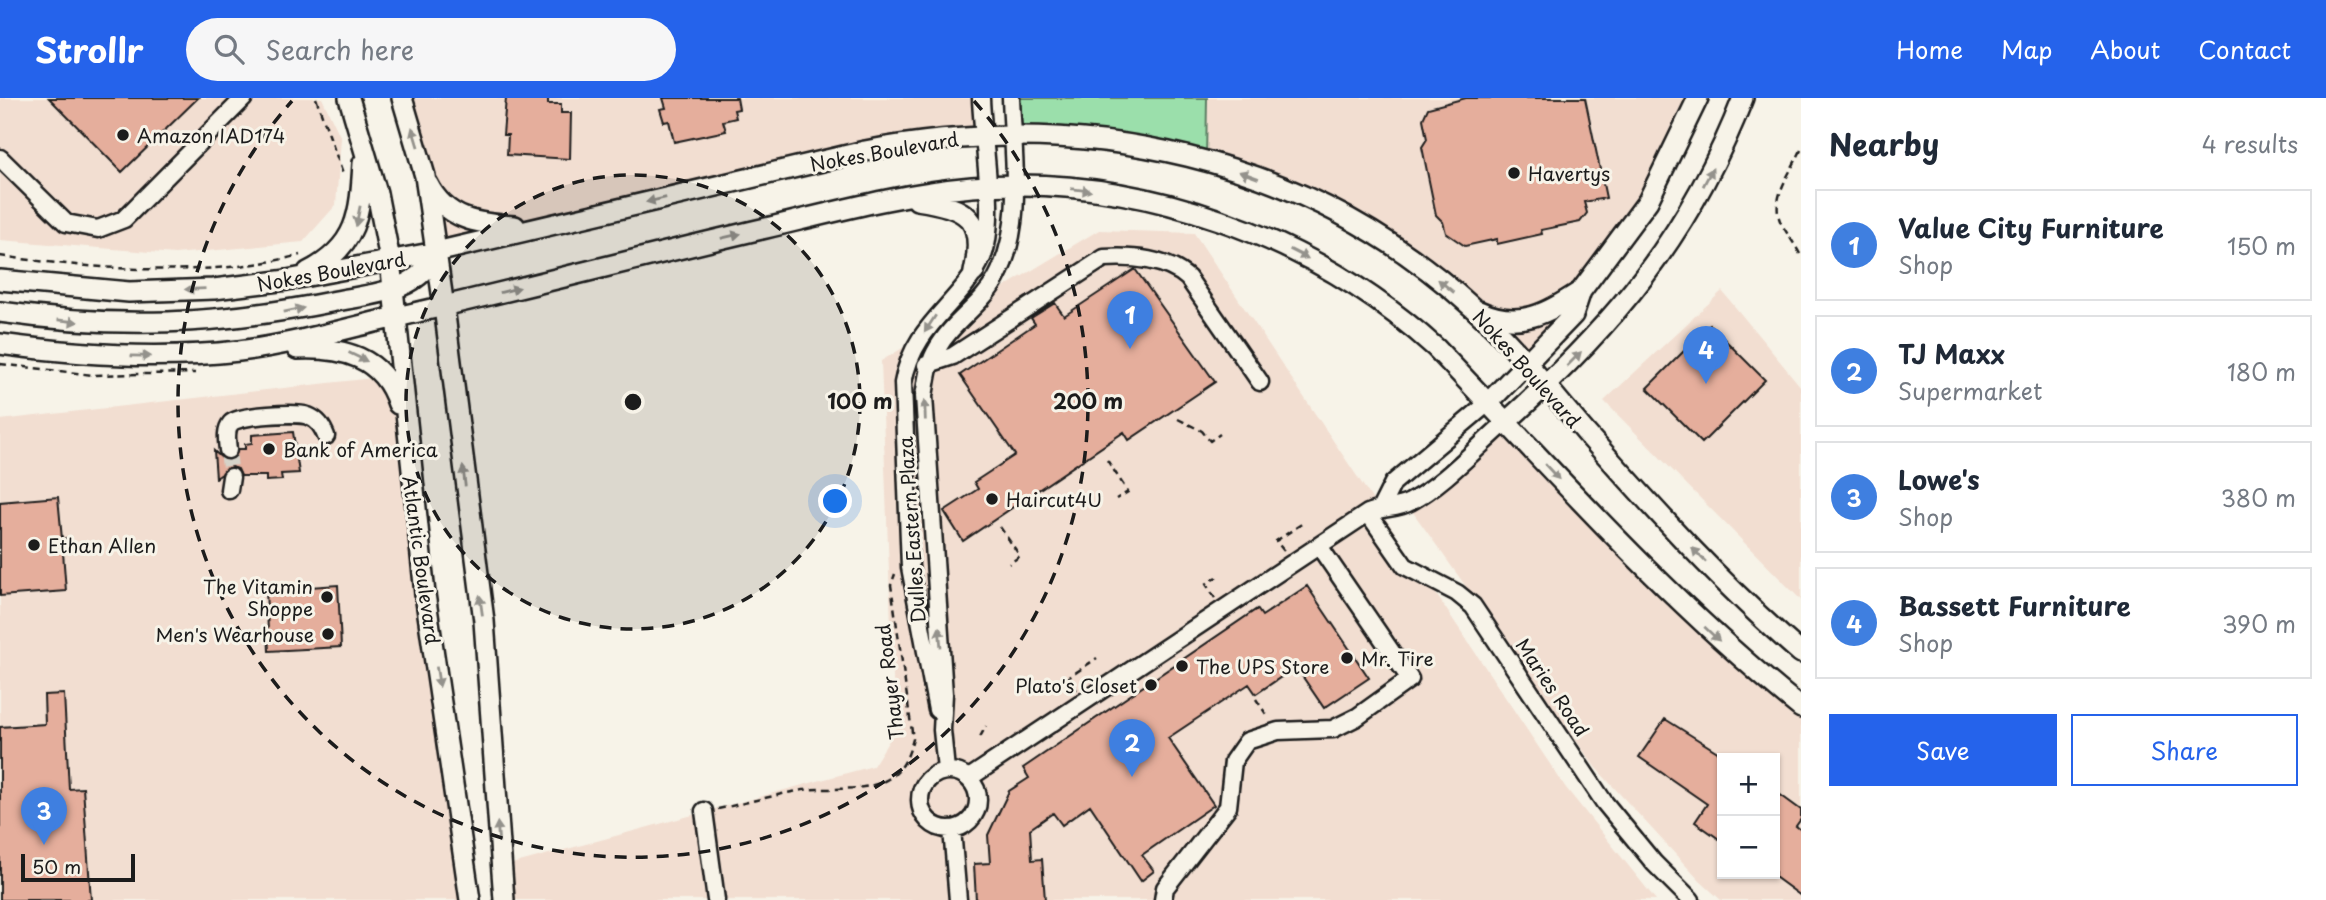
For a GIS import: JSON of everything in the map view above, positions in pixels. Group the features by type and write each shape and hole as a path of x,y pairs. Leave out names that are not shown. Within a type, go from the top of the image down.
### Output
{"main road":[{"name":"Atlantic Boulevard","path":"349,98 384,225 390,260 405,425 425,594 470,900"},
{"path":"402,98 425,176 444,307 484,621 505,900"},
{"path":"1488,402 1573,315 1581,292 1648,201 1698,98"},
{"path":"1506,422 1593,340 1649,273 1696,199 1743,98"},
{"name":"Nokes Boulevard","path":"0,280 129,292 214,289 287,280 436,252 865,151 933,139 1012,134 1070,136 1139,145 1206,160 1270,183 1332,211 1392,246 1473,308 1528,364 1634,487 1729,587 1801,653"},
{"path":"287,280 321,265 355,229 364,148"},
{"path":"425,176 434,195 459,217 486,225 537,228"},
{"path":"243,351 444,307 628,260 898,198 988,186 1059,188 1162,203 1264,237 1348,282 1408,323 1488,402 1674,598 1724,645 1801,708"},
{"path":"898,198 947,205 966,214 973,221 979,242 974,272"},
{"path":"0,312 80,322 165,325 250,317 393,290 418,277 432,262 436,252"},
{"path":"1473,308 1503,319 1524,320 1555,309 1581,292"},
{"path":"0,344 65,353 145,357 328,348 358,355 378,370 393,390 405,425"}],"street":[{"path":"0,158 66,223 98,229 124,219 244,98"},
{"name":"Dulles Eastern Plaza","path":"946,771 942,730 910,567 902,406 906,364 934,317 974,272 983,256 988,186 981,98"},
{"name":"Dulles Eastern Plaza","path":"942,730 944,694 924,396 936,349 984,297 1003,265 1012,229 1011,98"},
{"path":"906,364 930,365 953,356 1104,258 1121,257 1157,263 1183,274 1260,382"},
{"path":"1375,510 1393,482 1488,402"},
{"path":"228,450 228,427 233,420 243,417 305,414 322,425 326,436"},
{"path":"969,778 1375,510 1407,504 1506,422"},
{"name":"Maries Road","path":"1375,510 1405,566 1457,593 1473,606 1604,802 1654,863 1691,900"},
{"path":"1163,900 1165,888 1228,807 1233,761 1247,741 1278,731 1333,729 1357,717 1410,679 1319,546"},
{"path":"958,772 969,778 979,800 976,813 969,822 952,829 934,826 924,818 919,806 919,794 934,774 958,772"},
{"path":"704,811 716,900"},
{"path":"952,829 958,900"}],"path":[{"path":"316,98 344,178"},
{"path":"1801,150 1779,197 1778,207 1780,220 1801,256"},
{"path":"0,256 66,265 169,269 261,262 305,254"},
{"path":"1178,419 1202,431 1210,441 1220,434"},
{"path":"1107,460 1128,492 1116,499"},
{"path":"1000,527 1020,556 1009,564"},
{"name":"Thayer Road","path":"704,811 803,790 867,785 888,779 900,768 908,758 913,739 891,586 896,570 910,567"},
{"path":"1085,701 1068,678 1097,658"},
{"path":"1256,699 1278,731"},
{"path":"981,737 986,729"}],"shaded area":[{"path":"0,98 322,98 341,138 336,205 303,242 175,254 0,240"},
{"path":"402,98 981,98 982,135 436,252"},
{"path":"1207,98 1698,98 1669,163 1528,364 1387,243 1206,161"},
{"path":"1099,230 1194,233 1566,788 1656,900 504,900 501,867 873,766 895,731 881,361"},
{"path":"1722,291 1801,387 1801,600 1604,401"},
{"path":"400,375 470,900 0,900 0,420"},
{"path":"1506,422 1801,708 1801,900 1721,900 1700,881 1595,767 1407,504"}],"green space":[{"path":"1011,98 1207,98 1206,161 1012,134"}],"building":[{"name":"Amazon IAD174","path":"49,98 198,98 122,172"},
{"path":"506,98 548,98 548,104 561,104 561,113 571,113 570,159 507,155 508,135 503,135"},
{"path":"663,98 737,98 739,109 734,110 736,118 723,121 726,131 674,142 669,121 664,122 660,109 666,108"},
{"name":"Havertys","path":"1466,98 1585,98 1606,198 1584,202 1587,213 1580,222 1541,230 1542,234 1497,244 1497,239 1465,246 1446,233 1443,222 1436,215 1422,147 1427,139 1423,119 1428,108"},
{"path":"1135,269 1215,382 1129,440 1124,432 963,541 944,511 978,489 974,482 1015,455 960,375 1035,324 1031,318 1055,303 1064,316"},
{"path":"1710,325 1765,380 1702,443 1647,388"},
{"path":"293,432 299,473 281,474 282,480 266,481 266,476 241,476 238,469 232,467 216,478 214,451 223,459 230,460 238,449 245,449 245,444 252,443 252,435"},
{"name":"Ethan Allen","path":"58,497 62,539 67,538 68,552 63,552 66,591 0,596 0,502"},
{"path":"338,585 341,647 269,651 266,590"},
{"path":"1307,586 1369,678 1324,708 1296,667 1256,694 1249,684 1168,738 1214,805 1142,855 1154,871 1141,881 1090,805 1062,825 1053,813 1030,829 1032,860 1042,859 1045,900 976,900 974,864 990,863 988,835 1009,791 1029,778 1023,768 1257,609 1262,616"},
{"path":"64,694 69,789 83,788 91,900 0,900 0,727 45,724 44,695"},
{"path":"1665,719 1719,753 1717,837 1695,822 1707,804 1639,757"},
{"path":"1780,795 1801,810 1801,819 1796,826 1801,830 1801,896 1778,879 1780,879"}],"tunnel":[{"path":"228,450 231,477"}],"place":[{"name":"Amazon IAD174","path":"123,135"},
{"name":"Havertys","path":"1514,173"},
{"name":"Value City Furniture","path":"1130,349"},
{"name":"Bassett Furniture","path":"1706,384"},
{"name":"Bank of America","path":"269,449"},
{"name":"Haircut4U","path":"992,499"},
{"name":"Ethan Allen","path":"34,545"},
{"name":"The Vitamin Shoppe","path":"327,597"},
{"name":"Men's Wearhouse","path":"328,634"},
{"name":"Mr. Tire","path":"1347,658"},
{"name":"The UPS Store","path":"1182,666"},
{"name":"Plato's Closet","path":"1151,685"},
{"name":"TJ Maxx","path":"1132,777"},
{"name":"Lowe's","path":"44,845"}]}
